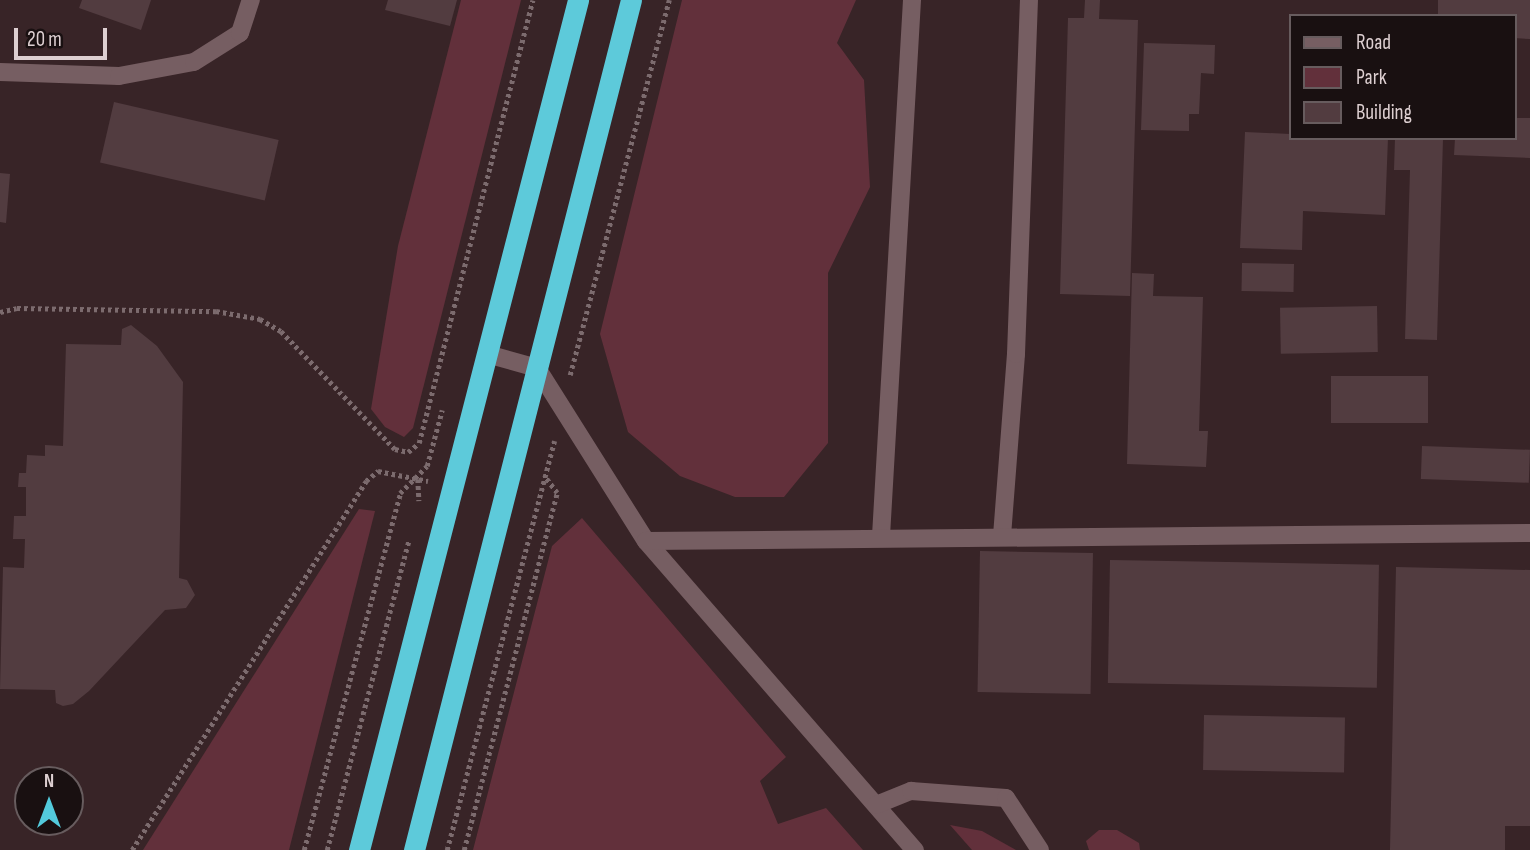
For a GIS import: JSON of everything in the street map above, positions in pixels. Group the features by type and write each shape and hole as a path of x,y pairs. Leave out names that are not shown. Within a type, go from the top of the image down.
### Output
{"highway":[{"path":"359,850 578,0"},
{"path":"414,850 631,0"}],"street":[{"path":"0,72 119,76 194,62 240,33 251,0"},
{"path":"881,536 912,0"},
{"path":"1002,536 1016,354 1029,0"},
{"path":"487,354 537,368 646,541 915,850"},
{"path":"646,541 881,536 1530,533"},
{"path":"876,805 911,792 1006,798 1040,850"}],"path":[{"path":"0,312 17,308 216,312 260,319 281,331 395,449 408,452 419,443 533,0"},
{"path":"304,850 400,493 418,478 427,466 445,400"},
{"path":"132,850 366,481 378,471 418,478 452,488"},
{"path":"464,850 557,493 545,477"},
{"path":"417,510 418,478"},
{"path":"502,503 535,512"},
{"path":"327,850 410,536"}],"green space":[{"path":"461,0 521,0 413,428 404,437 385,427 371,409 398,246"},
{"path":"682,0 856,0 837,43 864,80 870,187 828,273 828,443 784,497 735,497 680,476 628,432 600,334"},
{"path":"359,509 375,511 289,850 143,850"},
{"path":"582,518 786,757 760,781 778,824 826,808 863,850 473,850 552,546"},
{"path":"950,825 982,831 1016,850 972,850"},
{"path":"1099,830 1117,830 1139,843 1140,850 1089,850 1086,841"}],"building":[{"path":"82,0 151,0 141,30 79,8"},
{"path":"388,0 457,0 450,26 385,10"},
{"path":"1085,0 1100,0 1099,19 1138,20 1130,296 1060,294 1068,18 1084,18"},
{"path":"1438,0 1530,0 1530,39 1516,38 1516,14 1438,14"},
{"path":"1144,43 1215,45 1214,74 1201,73 1199,114 1189,114 1189,131 1141,130"},
{"path":"114,102 279,140 265,200 100,162"},
{"path":"1516,118 1530,118 1530,158 1454,155 1455,140 1516,140"},
{"path":"1245,132 1288,134 1288,140 1388,140 1385,215 1303,211 1302,250 1240,248"},
{"path":"1395,140 1443,140 1437,340 1405,339 1410,170 1394,170"},
{"path":"0,173 10,174 6,223 0,222"},
{"path":"1242,263 1294,264 1294,292 1242,291"},
{"path":"1132,273 1154,274 1153,296 1203,297 1199,431 1208,431 1206,467 1127,464"},
{"path":"1377,306 1378,352 1281,354 1280,308"},
{"path":"131,325 157,346 183,382 179,578 187,580 195,595 186,608 165,610 89,691 73,704 63,706 56,703 55,690 0,689 3,567 24,568 25,539 13,539 14,516 26,516 26,487 18,487 19,473 26,473 27,455 45,456 45,445 63,446 66,344 121,345 122,329"},
{"path":"1331,376 1428,376 1428,423 1331,423"},
{"path":"1422,446 1530,450 1529,483 1421,479"},
{"path":"980,551 1093,553 1091,694 978,692"},
{"path":"1110,560 1379,565 1377,688 1108,683"},
{"path":"1396,567 1530,570 1530,826 1505,826 1505,850 1390,850"},
{"path":"1204,715 1345,717 1344,772 1203,770"}]}
